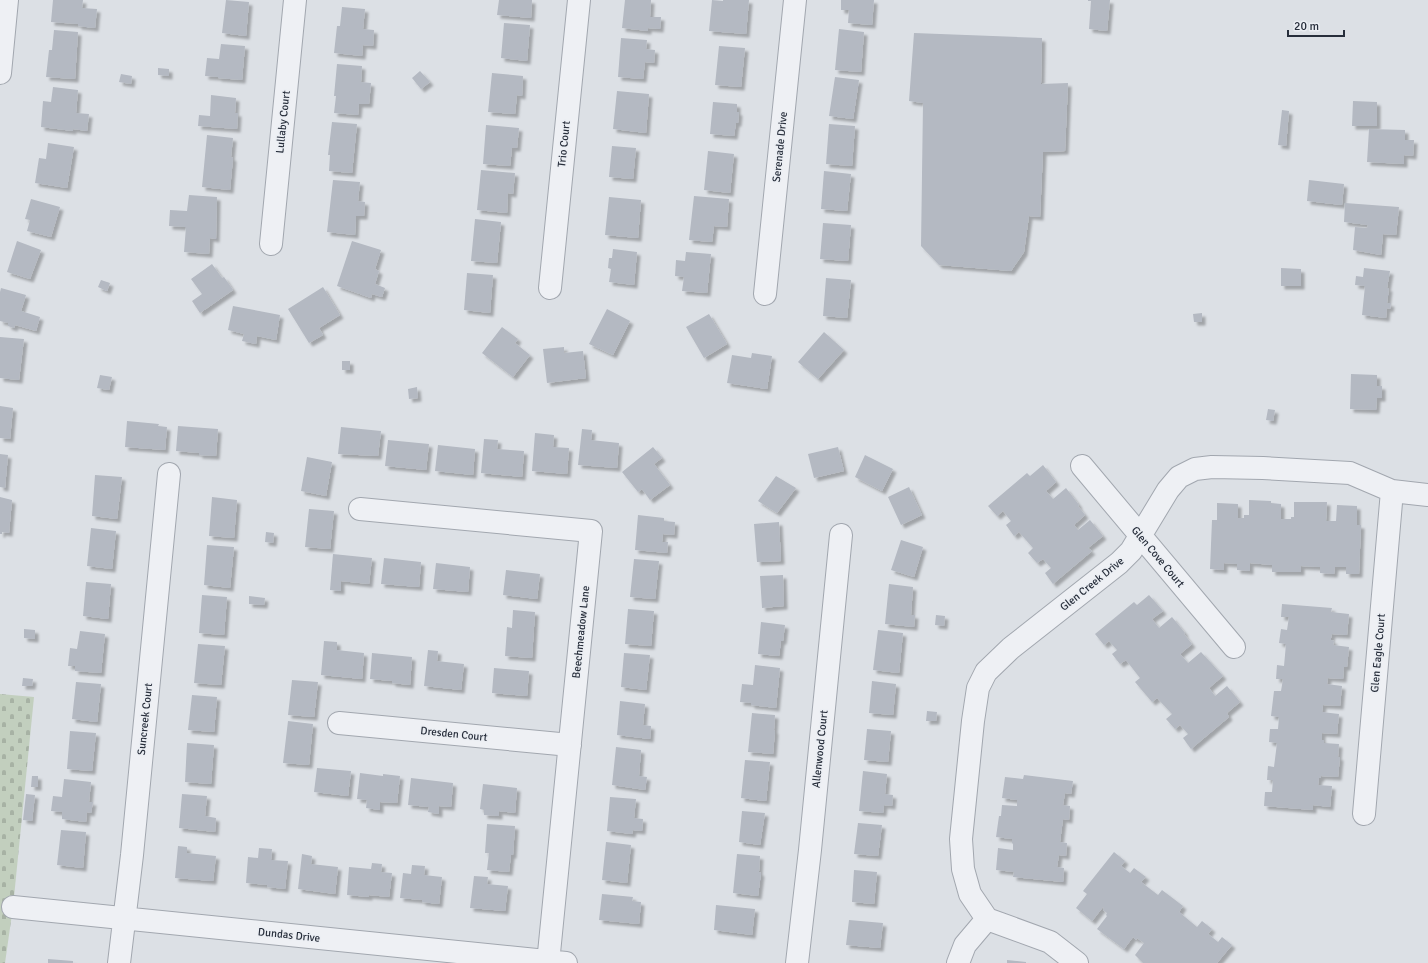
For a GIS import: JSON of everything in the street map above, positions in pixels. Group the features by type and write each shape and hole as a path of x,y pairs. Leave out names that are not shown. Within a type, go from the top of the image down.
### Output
{"street":[{"path":"0,73 7,0"},
{"name":"Lullaby Court","path":"271,244 295,0"},
{"name":"Trio Court","path":"550,288 579,0"},
{"name":"Serenade Drive","path":"765,294 795,0"},
{"name":"Glen Cove Court","path":"1082,466 1234,647"},
{"name":"Glen Creek Drive","path":"988,919 970,894 963,869 961,839 973,721 978,688 986,672 1011,648 1119,563 1131,551 1168,490 1179,477 1195,469 1212,467 1263,468 1350,473 1392,491 1428,494"},
{"name":"Suncreek Court","path":"119,963 132,855 169,474"},
{"name":"Glen Eagle Court","path":"1364,814 1392,491"},
{"name":"Beechmeadow Lane","path":"360,509 591,531 570,745 554,962"},
{"name":"Allenwood Court","path":"797,963 810,850 841,535"},
{"name":"Dresden Court","path":"339,723 570,745"},
{"name":"Dundas Drive","path":"13,907 554,962"},
{"path":"958,963 965,945 988,919 1050,942 1077,963"}],"green space":[{"path":"0,694 34,697 13,907 5,963 0,963"}],"building":[{"path":"53,0 83,0 82,8 97,9 95,28 78,26 78,24 51,22"},
{"path":"226,0 249,2 246,36 222,33"},
{"path":"499,0 532,0 531,18 497,15"},
{"path":"625,0 651,0 650,17 661,17 660,29 648,28 648,31 622,28"},
{"path":"712,0 749,0 746,34 709,31"},
{"path":"841,0 874,0 872,25 848,23 849,10 841,10"},
{"path":"1088,0 1110,0 1107,31 1089,29 1091,1"},
{"path":"342,7 365,9 363,29 374,30 373,46 363,45 362,56 334,53 337,26 340,26"},
{"path":"504,23 530,25 527,61 501,58"},
{"path":"839,29 864,32 861,72 835,70"},
{"path":"54,30 78,32 75,79 46,77 49,50 52,50"},
{"path":"914,33 1042,38 1041,84 1068,83 1065,151 1043,152 1040,217 1029,216 1024,252 1011,271 939,265 921,246 923,103 909,101"},
{"path":"621,38 647,40 646,49 655,50 654,63 645,62 643,79 618,77"},
{"path":"221,44 245,46 242,80 205,76 207,58 219,59"},
{"path":"719,46 745,48 741,87 715,85"},
{"path":"337,64 362,66 361,82 371,83 369,104 359,104 358,115 334,113"},
{"path":"158,68 169,69 169,76 158,75"},
{"path":"420,71 430,82 421,89 412,78"},
{"path":"492,73 523,76 522,96 517,95 515,114 488,112"},
{"path":"121,74 132,76 131,84 119,82"},
{"path":"835,77 859,80 853,119 829,116"},
{"path":"53,87 78,90 76,113 89,114 87,131 73,129 73,131 41,127 43,101 51,102"},
{"path":"617,91 649,94 646,133 613,129"},
{"path":"211,95 236,98 235,113 238,113 237,129 198,126 199,115 210,116"},
{"path":"1353,101 1377,102 1377,126 1352,126"},
{"path":"713,102 737,104 737,112 739,112 738,123 736,123 734,136 710,134"},
{"path":"1282,110 1289,111 1286,146 1278,145"},
{"path":"332,122 357,124 352,173 329,171 330,155 328,155"},
{"path":"829,124 855,126 852,166 826,164"},
{"path":"486,125 519,128 517,148 512,148 510,166 483,164"},
{"path":"1369,129 1405,130 1405,140 1414,140 1413,156 1404,155 1404,164 1367,162"},
{"path":"207,135 233,138 230,190 202,187"},
{"path":"48,143 74,147 67,188 35,183 39,158 46,159"},
{"path":"612,146 636,148 633,179 609,177"},
{"path":"708,151 734,154 730,193 704,190"},
{"path":"481,170 515,173 513,194 508,193 507,213 477,210"},
{"path":"824,171 851,174 847,211 821,209"},
{"path":"333,180 360,182 358,201 365,202 364,216 356,216 355,235 327,232"},
{"path":"1309,180 1344,184 1342,205 1307,201"},
{"path":"189,195 217,197 216,239 210,238 209,254 184,252 186,227 169,226 170,210 187,211"},
{"path":"694,196 729,199 727,227 714,226 712,242 689,240"},
{"path":"609,197 641,200 638,238 605,235"},
{"path":"31,199 60,207 51,237 27,231 30,220 25,219"},
{"path":"1345,203 1399,207 1396,235 1383,234 1381,255 1353,250 1355,227 1367,228 1368,225 1344,222"},
{"path":"475,219 501,222 497,263 471,261"},
{"path":"823,223 851,225 848,261 820,259"},
{"path":"17,241 41,250 30,279 7,272"},
{"path":"352,241 381,250 375,269 379,271 375,284 385,288 382,297 372,294 371,298 337,286"},
{"path":"613,249 637,252 634,285 609,282 611,269 608,268 609,258 612,258"},
{"path":"686,252 711,254 707,293 682,291 684,277 675,276 676,260 685,261"},
{"path":"212,264 233,290 200,313 192,301 202,294 191,279"},
{"path":"1281,268 1301,269 1301,286 1281,286"},
{"path":"1364,268 1390,271 1387,288 1389,288 1387,303 1391,303 1390,309 1387,308 1386,318 1362,315 1365,286 1355,285 1356,276 1363,277"},
{"path":"467,273 493,275 490,313 464,310"},
{"path":"826,278 851,280 847,318 823,316"},
{"path":"101,280 110,283 107,291 98,287"},
{"path":"323,287 340,315 319,328 323,335 309,343 288,309"},
{"path":"1,288 26,295 21,311 40,317 36,331 15,325 14,328 8,326 8,323 0,321"},
{"path":"233,306 280,315 276,340 257,336 256,344 242,341 244,334 228,330"},
{"path":"607,309 630,321 613,355 589,344"},
{"path":"1202,313 1202,322 1194,322 1193,314"},
{"path":"709,314 727,344 704,358 686,327"},
{"path":"502,327 518,339 515,343 530,355 513,377 482,353"},
{"path":"824,332 844,350 818,379 798,362"},
{"path":"0,337 24,339 19,380 0,378"},
{"path":"564,347 564,353 583,351 586,378 547,383 543,349"},
{"path":"752,353 772,356 767,389 727,383 732,355 751,358"},
{"path":"342,361 350,361 350,370 342,370"},
{"path":"1351,374 1377,375 1377,386 1382,386 1382,398 1377,398 1376,410 1350,409"},
{"path":"100,375 112,377 109,390 97,388"},
{"path":"417,387 418,398 409,399 408,389"},
{"path":"0,406 13,408 10,439 0,438"},
{"path":"1268,409 1275,410 1273,421 1266,420"},
{"path":"127,421 159,424 158,426 167,427 165,450 125,447"},
{"path":"178,426 218,429 216,456 176,451"},
{"path":"341,427 381,431 378,456 338,454"},
{"path":"582,429 592,430 591,440 619,443 617,468 578,465"},
{"path":"535,433 554,435 553,447 569,448 567,474 532,471"},
{"path":"484,439 498,440 497,449 524,451 522,477 481,473"},
{"path":"388,440 429,444 426,470 385,466"},
{"path":"438,445 475,449 473,475 435,471"},
{"path":"653,447 662,458 654,464 670,485 650,500 642,489 638,492 622,472"},
{"path":"838,447 844,471 814,478 808,454"},
{"path":"0,454 8,455 5,488 0,487"},
{"path":"865,455 893,469 882,491 855,477"},
{"path":"307,457 332,462 326,496 301,491"},
{"path":"1043,465 1056,482 1046,491 1053,499 1066,488 1085,515 1074,525 1078,530 1090,520 1103,536 1088,548 1092,551 1053,584 1045,573 1051,568 1043,559 1037,563 1028,553 1033,548 1019,532 1014,536 1006,525 1011,521 1003,511 997,516 988,506 1027,473 1030,476"},
{"path":"95,475 122,477 117,519 92,516"},
{"path":"776,476 796,488 777,513 758,501"},
{"path":"909,487 922,515 901,525 888,497"},
{"path":"0,497 12,500 9,533 2,532 2,534 0,534"},
{"path":"212,497 237,500 234,538 209,536"},
{"path":"1249,500 1271,501 1271,503 1281,504 1281,519 1291,519 1291,517 1294,517 1294,502 1327,502 1326,521 1336,521 1337,505 1357,506 1357,525 1361,525 1359,574 1346,574 1346,567 1335,567 1334,574 1320,573 1320,567 1301,566 1301,572 1272,572 1272,565 1250,563 1250,571 1237,570 1237,564 1224,563 1224,570 1210,569 1212,520 1217,520 1217,503 1238,504 1238,518 1244,518 1244,515 1249,515"},
{"path":"309,509 334,511 330,549 305,547"},
{"path":"638,515 664,518 664,521 675,522 674,535 663,534 662,542 668,542 667,553 635,550"},
{"path":"779,522 781,561 757,562 754,524"},
{"path":"91,528 116,531 112,569 87,566"},
{"path":"266,532 274,533 273,543 265,542"},
{"path":"901,540 923,547 914,577 891,570"},
{"path":"207,545 234,547 230,588 204,585"},
{"path":"333,554 372,558 369,584 341,581 341,591 330,590"},
{"path":"384,558 421,562 419,587 381,584"},
{"path":"634,559 659,561 655,599 630,597"},
{"path":"436,563 470,567 468,592 433,589"},
{"path":"506,570 540,574 537,599 503,595"},
{"path":"783,575 784,606 762,608 760,576"},
{"path":"86,582 111,584 108,619 83,616"},
{"path":"889,584 913,587 911,615 915,615 914,627 885,624"},
{"path":"202,595 227,597 224,635 199,633"},
{"path":"1149,595 1163,611 1152,619 1159,628 1172,617 1192,644 1180,654 1188,663 1201,652 1223,676 1209,688 1215,696 1227,686 1240,702 1227,713 1229,717 1191,749 1183,738 1188,734 1180,725 1175,729 1166,719 1172,714 1157,698 1152,702 1135,682 1140,678 1126,660 1120,664 1112,654 1117,650 1109,641 1104,645 1095,634 1134,602 1137,605"},
{"path":"249,596 265,598 264,605 249,604"},
{"path":"1282,604 1332,608 1331,612 1349,614 1347,635 1332,634 1331,638 1331,640 1334,641 1333,645 1349,647 1347,667 1344,667 1343,679 1328,678 1327,684 1342,686 1340,706 1323,705 1322,712 1339,714 1337,734 1322,733 1322,740 1324,740 1324,743 1339,744 1338,757 1340,757 1338,777 1321,776 1321,778 1319,778 1318,785 1332,786 1330,807 1313,805 1313,810 1264,806 1265,792 1272,792 1273,780 1267,780 1268,766 1274,767 1277,743 1269,742 1270,729 1278,729 1279,717 1271,716 1274,691 1281,691 1283,679 1276,679 1277,665 1284,666 1286,644 1279,643 1281,629 1287,630 1289,617 1281,617"},
{"path":"628,609 654,611 651,646 625,644"},
{"path":"513,610 535,612 532,658 505,656 507,627 512,628"},
{"path":"936,615 945,616 944,626 935,625"},
{"path":"761,622 785,625 779,656 758,654"},
{"path":"24,629 35,630 35,639 24,638"},
{"path":"878,630 903,633 899,673 873,670"},
{"path":"80,631 105,634 101,673 75,671 75,666 68,666 70,648 77,649"},
{"path":"324,641 337,642 337,650 364,653 362,679 321,675"},
{"path":"198,644 225,646 221,685 194,683"},
{"path":"428,650 438,651 437,661 464,664 461,690 424,686"},
{"path":"372,653 412,657 410,685 392,683 392,681 370,679"},
{"path":"624,653 650,655 646,690 621,687"},
{"path":"755,665 780,668 776,708 740,702 742,684 753,685"},
{"path":"494,668 529,671 527,696 492,693"},
{"path":"23,678 33,679 32,686 22,686"},
{"path":"292,680 318,682 314,717 288,715"},
{"path":"872,681 896,684 893,715 869,713"},
{"path":"76,682 101,684 97,722 72,719"},
{"path":"192,695 217,697 214,732 188,730"},
{"path":"620,701 645,704 643,725 651,726 650,739 617,735"},
{"path":"927,711 937,712 936,721 926,721"},
{"path":"752,713 775,715 773,754 748,752"},
{"path":"288,721 313,724 309,765 283,763"},
{"path":"867,729 891,731 888,762 864,760"},
{"path":"70,731 96,733 92,771 67,769"},
{"path":"187,743 214,745 211,784 185,782"},
{"path":"616,747 641,750 639,776 647,777 645,790 612,785"},
{"path":"745,760 770,762 766,801 741,798"},
{"path":"317,768 351,771 348,796 314,792"},
{"path":"863,771 887,774 885,794 893,795 892,806 884,805 883,813 859,811"},
{"path":"360,773 383,776 383,774 400,776 397,803 380,802 380,810 366,808 367,800 357,799"},
{"path":"1024,775 1073,781 1071,794 1065,793 1063,805 1070,806 1069,820 1063,819 1060,842 1067,843 1066,856 1059,855 1057,867 1064,868 1063,882 1013,877 1014,872 996,870 998,848 1013,850 1012,839 996,837 1002,805 1017,806 1017,800 1002,798 1005,777 1023,779"},
{"path":"32,776 38,776 38,787 31,787"},
{"path":"411,778 453,783 451,807 439,806 439,814 428,812 429,807 408,805"},
{"path":"64,779 91,782 89,802 93,802 91,813 87,812 86,822 62,819 62,812 51,811 53,796 62,797"},
{"path":"483,784 517,788 515,813 499,811 499,816 484,815 484,810 480,809"},
{"path":"26,794 35,795 32,821 23,820"},
{"path":"182,794 207,796 205,816 216,818 215,832 179,828"},
{"path":"610,797 636,799 634,818 643,819 642,831 633,830 632,834 607,831"},
{"path":"742,811 765,813 760,845 739,842"},
{"path":"858,823 882,825 878,856 854,854"},
{"path":"487,824 515,826 513,855 511,855 509,872 487,870 489,853 485,853"},
{"path":"61,830 86,832 83,868 57,865"},
{"path":"606,842 631,845 627,883 602,880"},
{"path":"178,846 187,847 187,853 216,856 213,881 175,878"},
{"path":"259,848 272,849 271,860 288,861 285,889 267,887 268,885 246,883 248,857 258,858"},
{"path":"1114,852 1125,861 1121,866 1130,873 1134,868 1146,877 1141,882 1158,895 1162,890 1183,906 1179,912 1197,927 1202,921 1212,929 1208,934 1218,942 1222,937 1232,945 1217,963 1143,963 1135,955 1144,943 1133,937 1124,949 1097,929 1107,916 1107,913 1103,910 1103,907 1092,921 1076,908 1087,894 1083,891"},
{"path":"302,854 312,856 311,864 338,867 335,894 298,889"},
{"path":"737,854 760,856 759,872 761,873 758,896 733,893"},
{"path":"372,863 382,864 381,872 392,873 389,897 347,895 349,867 371,869"},
{"path":"412,865 425,866 424,875 442,877 439,904 422,902 422,900 400,898 403,873 411,874"},
{"path":"854,870 877,872 874,904 852,902"},
{"path":"474,876 488,877 487,884 508,886 505,911 470,908"},
{"path":"602,894 633,897 632,901 641,902 639,924 599,920"},
{"path":"716,905 755,909 752,935 714,930"},
{"path":"849,920 883,923 880,948 846,945"},
{"path":"48,959 73,961 73,963 48,963"},
{"path":"1007,960 1026,962 1026,963 1007,963"}]}
